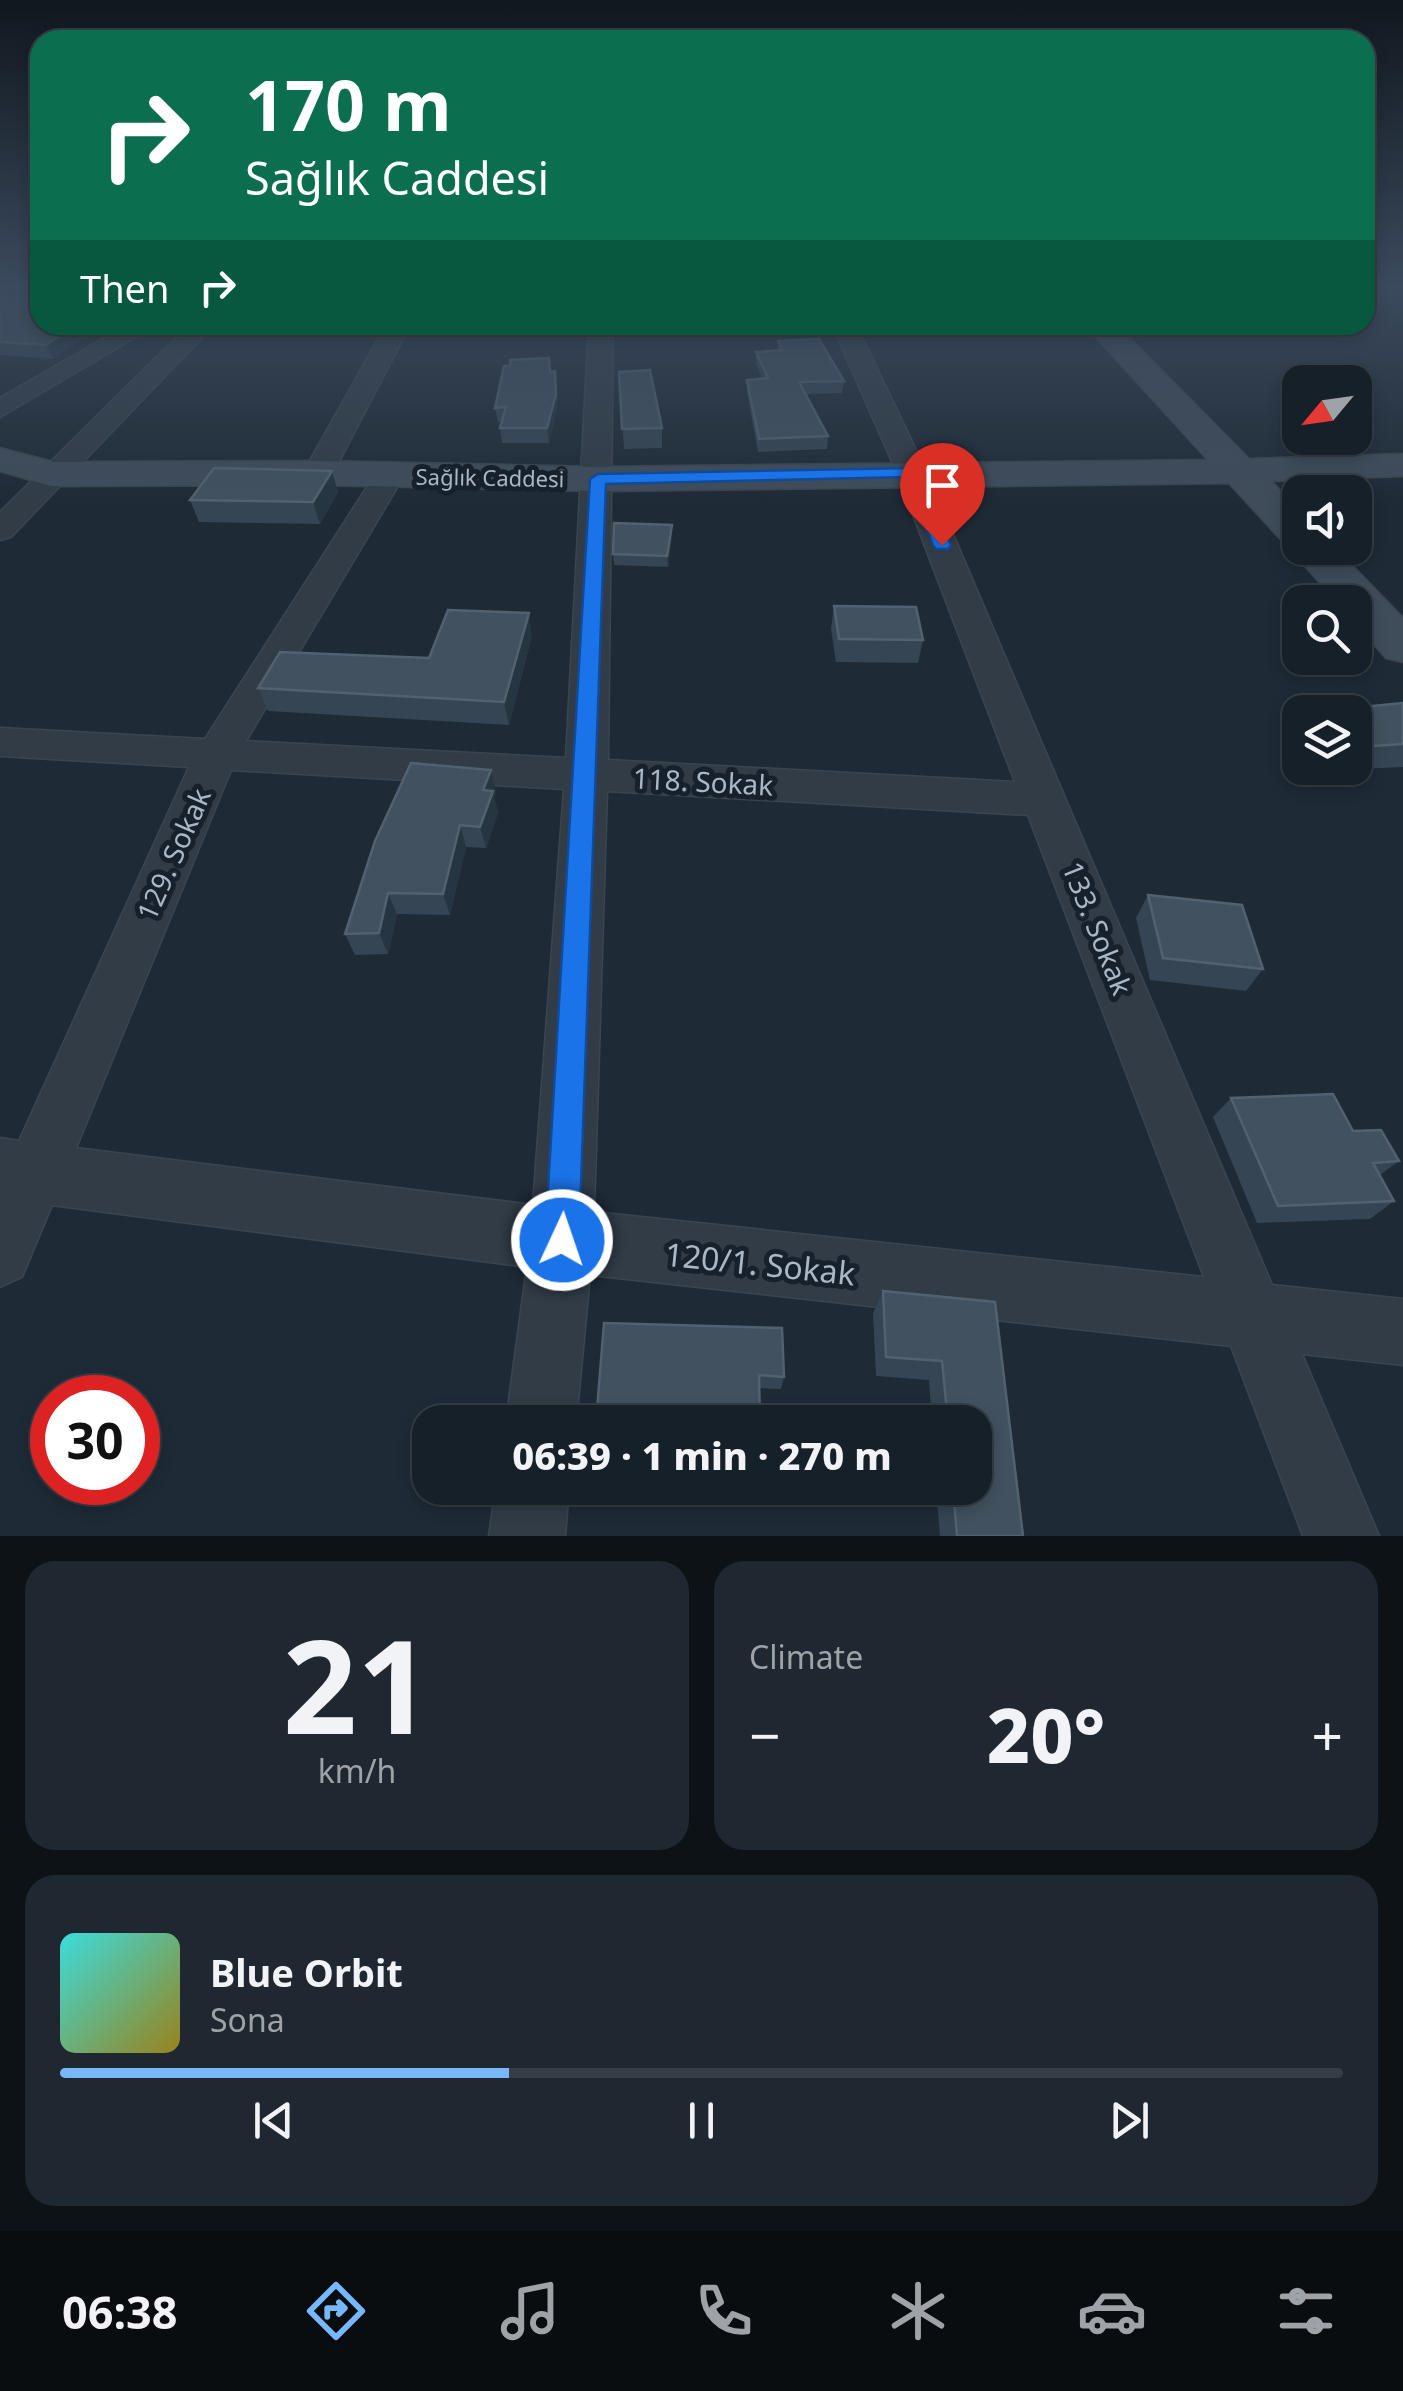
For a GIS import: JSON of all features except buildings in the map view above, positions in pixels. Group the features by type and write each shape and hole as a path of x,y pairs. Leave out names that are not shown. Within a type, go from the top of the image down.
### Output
{"street":[{"path":"0,409 83,361"},
{"path":"0,530 166,361"},
{"path":"318,474 379,361"},
{"path":"542,1405 562,1240 586,775 601,361"},
{"name":"133. Sokak","path":"861,361 912,472 1341,1536"},
{"path":"1134,361 1282,515"},
{"name":"Sağlık Caddesi","path":"0,459 51,474 598,479 912,472 1241,471 1403,464"},
{"name":"129. Sokak","path":"0,1255 17,1170 216,755 390,476"},
{"path":"1328,565 1403,647"},
{"name":"118. Sokak","path":"0,742 1046,800"},
{"name":"120/1. Sokak","path":"17,1170 562,1240 1403,1332"},
{"path":"527,1536 531,1505"}],"route":[{"path":"562,1240 598,479 912,472 942,545"}]}
